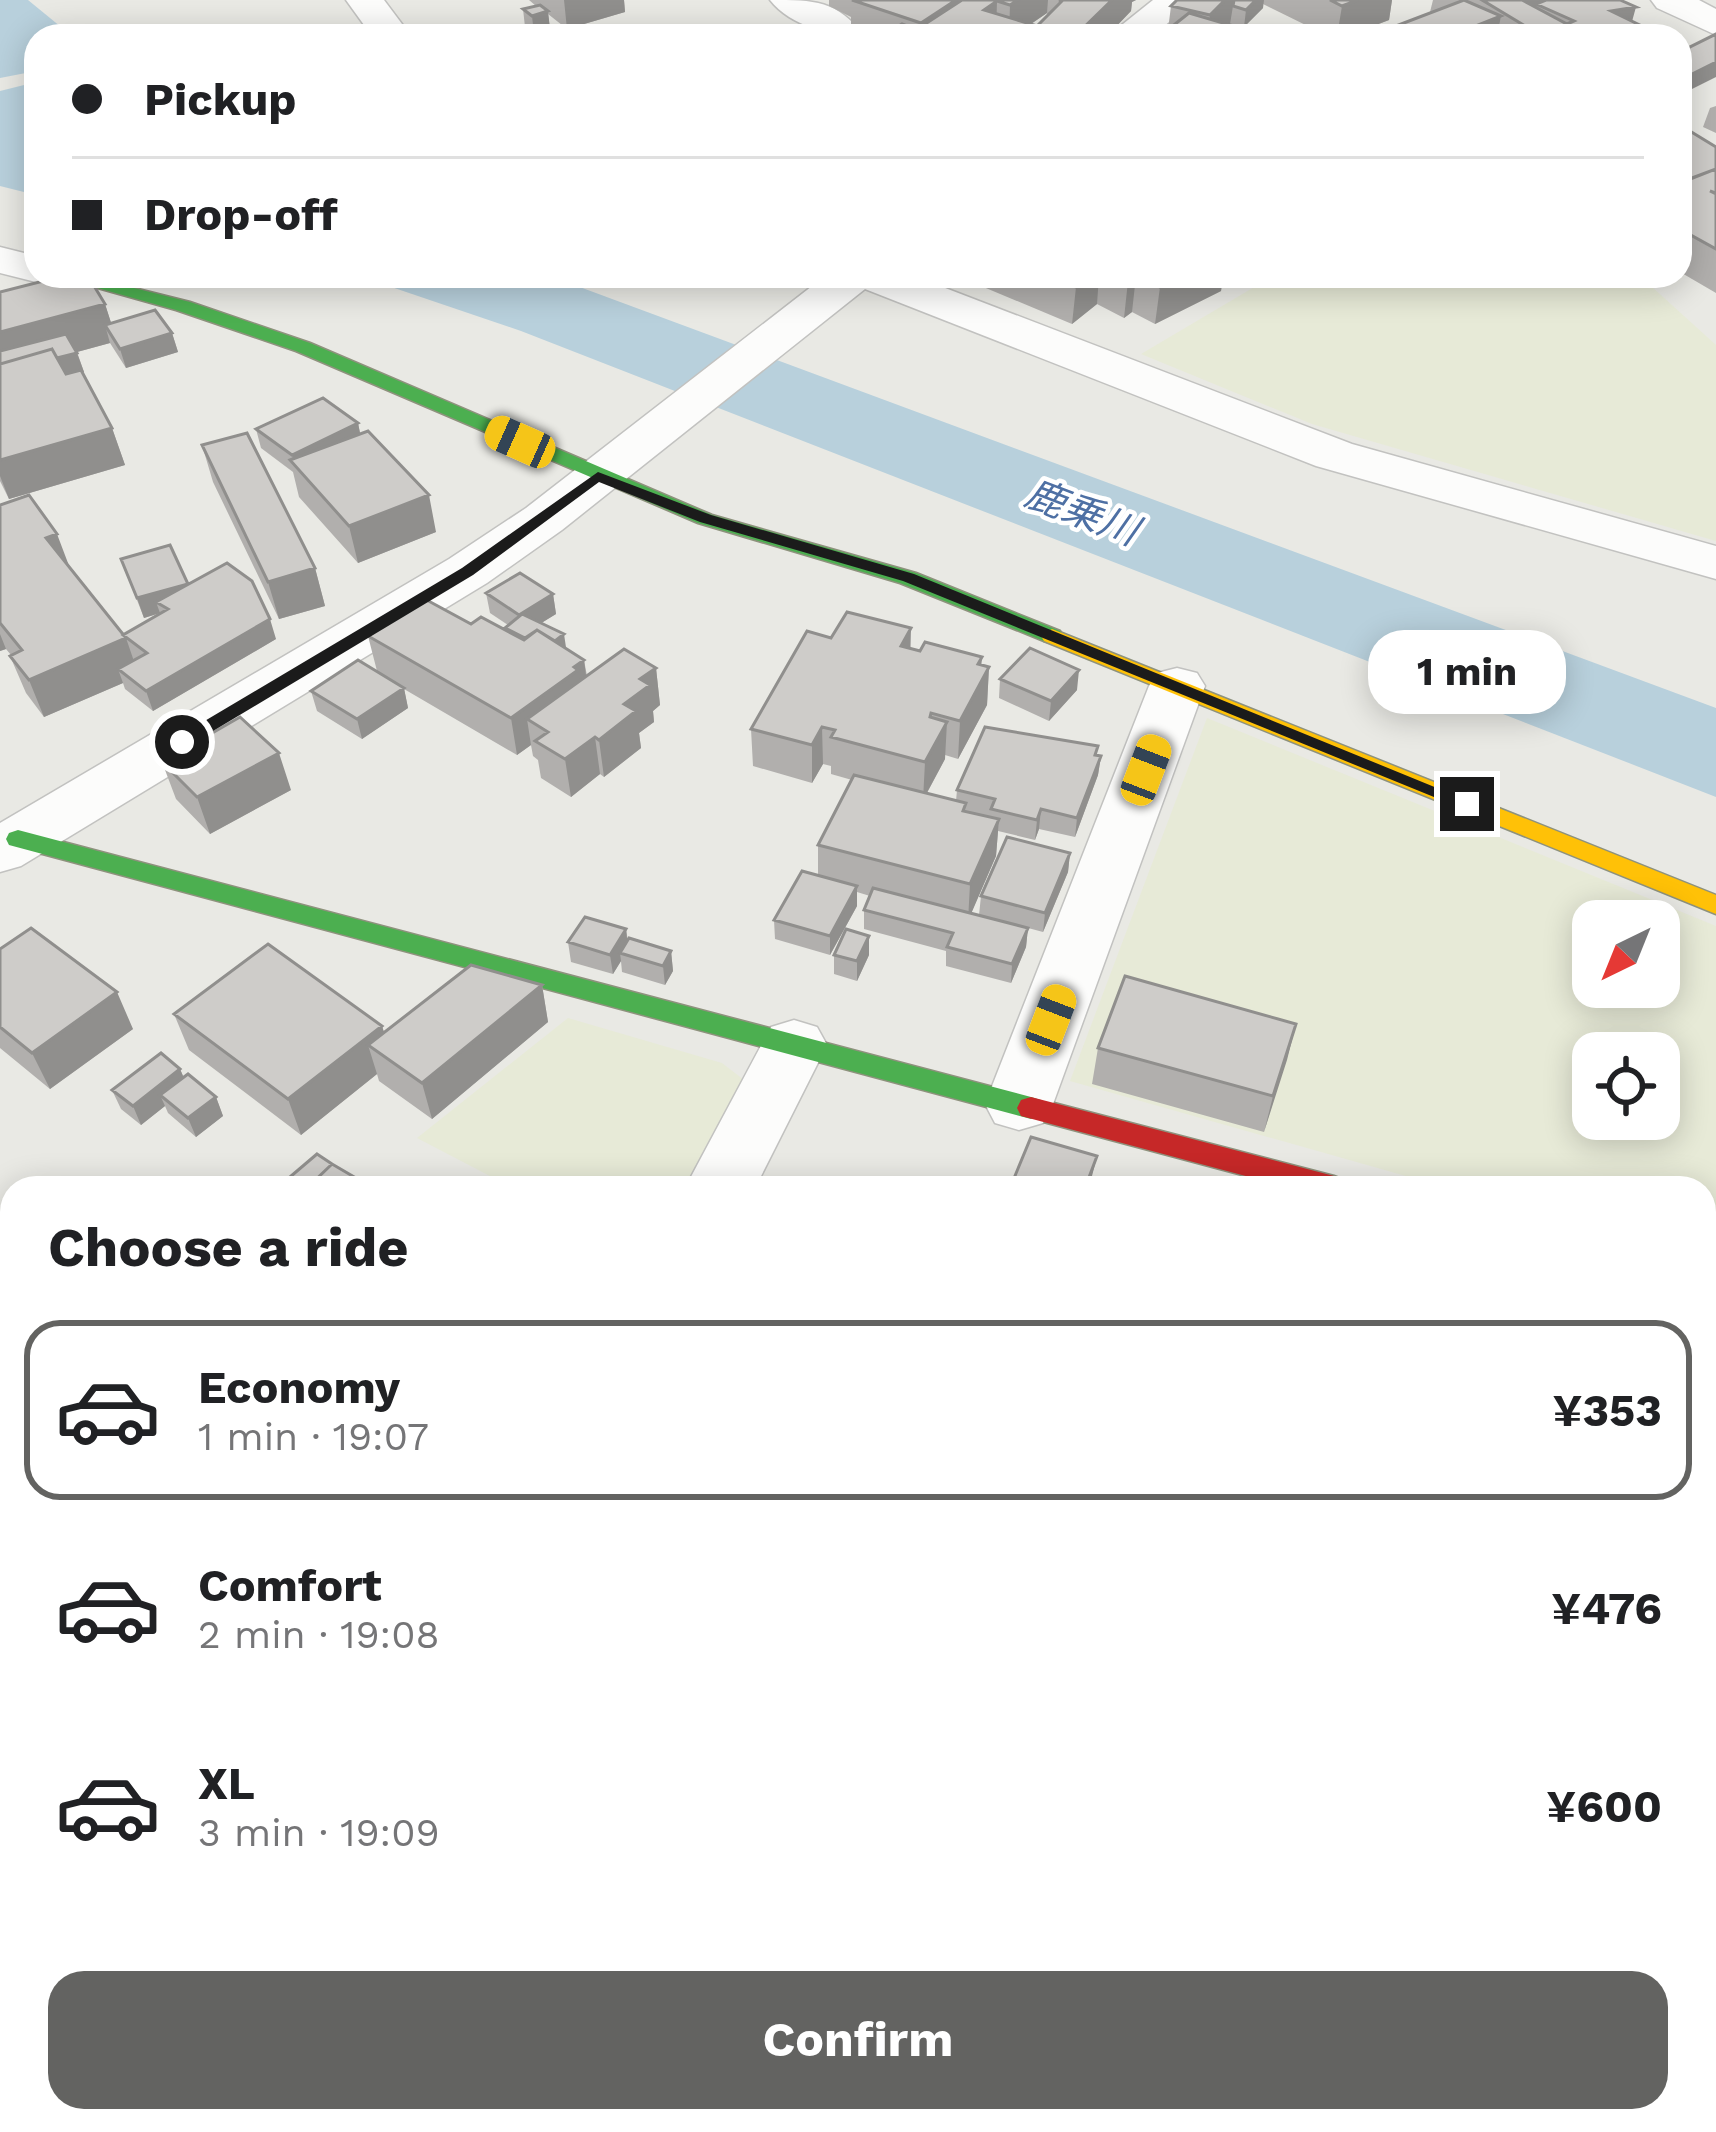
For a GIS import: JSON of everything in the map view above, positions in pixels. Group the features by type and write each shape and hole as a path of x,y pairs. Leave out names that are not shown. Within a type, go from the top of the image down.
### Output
{"street":[{"path":"788,0 836,24"},
{"path":"1144,24 1177,0"},
{"path":"1670,0 1716,24"},
{"path":"112,288 183,306 303,347 612,466 705,519 908,578 1716,904"},
{"path":"9,845 468,572 844,288"},
{"path":"872,288 1716,598"},
{"path":"1334,455 1716,562"},
{"path":"1019,1104 1177,686"},
{"path":"9,845 1286,1176"},
{"path":"726,1176 794,1045"}],"green space":[{"path":"1253,288 1653,288 1716,345 1716,541 1312,424 1141,354"},
{"path":"1207,718 1652,900 1572,900 1572,1008 1680,1008 1680,911 1716,926 1716,1176 1406,1176 1070,1081"},
{"path":"568,1018 722,1063 744,1080 695,1176 490,1176 417,1138"}],"water":[{"path":"0,0 28,0 57,24 24,24 24,73 0,78"},
{"path":"24,85 24,192 0,186 0,91"},
{"name":"鹿乗川","path":"394,288 582,288 1716,708 1716,797 521,331"}],"building":[{"path":"852,0 956,0 921,23"},
{"path":"962,0 1018,0 1010,5 997,1 984,10 1030,24 925,24"},
{"path":"1059,0 1112,0 1087,24 1039,24"},
{"path":"1177,0 1225,0 1210,15 1171,6"},
{"path":"1234,0 1256,0 1246,10 1233,6"},
{"path":"1464,0 1501,16 1481,24 1401,24"},
{"path":"1482,0 1522,0 1567,24 1522,24"},
{"path":"1620,0 1636,7 1611,11 1638,24 1567,24 1574,21 1536,4"},
{"path":"540,5 548,11 532,16 523,9"},
{"path":"1189,13 1227,24 1175,24"},
{"path":"1716,34 1716,62 1692,74 1692,46"},
{"path":"1692,132 1716,147 1716,169 1692,178"},
{"path":"1716,169 1716,193 1710,191 1716,194 1716,249 1692,236 1692,178"},
{"path":"24,286 95,288 105,304 0,332 0,292"},
{"path":"155,310 172,333 120,349 105,325"},
{"path":"66,334 77,353 57,358 52,349 0,364 0,351"},
{"path":"52,349 66,374 81,370 112,428 0,460 0,364"},
{"path":"323,398 358,423 292,455 256,429"},
{"path":"368,431 429,495 349,526 290,460"},
{"path":"247,433 315,568 268,582 202,445"},
{"path":"29,495 57,534 46,538 126,638 29,680 10,656 22,650 0,623 0,505"},
{"path":"170,545 188,584 137,598 121,559"},
{"path":"227,563 252,581 270,619 146,691 118,669 147,653 123,635 168,609 156,602"},
{"path":"520,573 553,594 519,615 486,593"},
{"path":"423,598 471,624 481,617 524,640 537,630 584,660 574,667 578,670 511,718 368,636"},
{"path":"847,612 911,628 901,646 920,651 925,642 982,657 978,664 989,667 960,721 931,713 930,717 947,722 925,762 831,737 835,730 822,727 812,745 751,729 807,631 831,638"},
{"path":"522,614 564,634 555,641 537,630 525,638 505,628"},
{"path":"1030,648 1079,670 1051,701 1000,679"},
{"path":"624,649 656,668 640,679 650,685 624,704 636,711 565,759 535,741 548,732 527,719"},
{"path":"358,660 404,688 357,719 311,691"},
{"path":"240,717 279,753 197,797 162,762"},
{"path":"985,727 1098,746 1095,755 1101,756 1077,818 1041,809 1037,820 991,809 995,799 957,790"},
{"path":"854,775 966,803 963,811 999,819 970,884 818,845"},
{"path":"1007,837 1070,853 1045,913 981,896"},
{"path":"802,871 857,886 830,936 774,920"},
{"path":"873,888 1028,928 1012,964 947,947 953,933 864,910"},
{"path":"585,917 626,929 610,955 568,942"},
{"path":"31,928 117,992 32,1053 0,1027 0,949"},
{"path":"846,929 869,936 857,961 834,955"},
{"path":"629,938 671,951 663,966 620,953"},
{"path":"268,944 382,1026 288,1099 174,1014"},
{"path":"471,965 542,985 422,1083 368,1045"},
{"path":"1125,976 1296,1024 1273,1096 1098,1048"},
{"path":"161,1053 180,1069 133,1106 112,1090"},
{"path":"188,1074 216,1097 188,1118 160,1095"},
{"path":"1031,1137 1097,1156 1090,1176 1015,1176"},
{"path":"317,1154 332,1164 320,1176 291,1176"},
{"path":"332,1164 352,1176 320,1176"}],"traffic: fast":[{"path":"112,288 183,306 303,347 705,519 908,578 1052,636"},
{"path":"18,839 1031,1108"}],"traffic: slow":[{"path":"1052,636 1716,905"}],"traffic: jam":[{"path":"1031,1108 1289,1176"}],"route":[{"path":"182,742 468,572 598,476 705,519 908,578 1467,804"}]}
